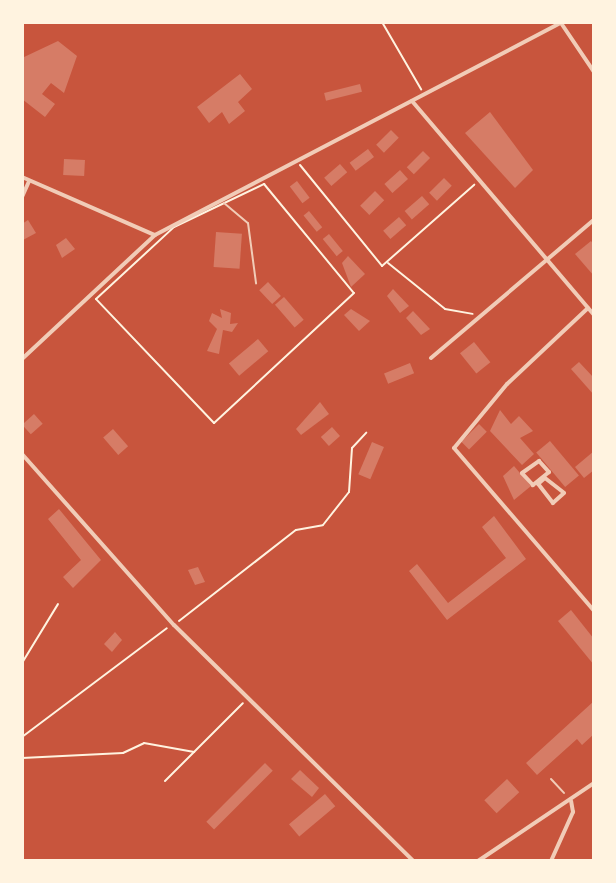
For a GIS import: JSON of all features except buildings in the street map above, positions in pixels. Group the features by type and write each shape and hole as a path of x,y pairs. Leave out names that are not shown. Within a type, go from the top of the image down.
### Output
{"street":[{"path":"22,359 155,235 562,22 594,72"},
{"path":"411,100 594,315"},
{"path":"22,177 155,235"},
{"path":"22,197 29,181"},
{"path":"431,358 594,220"},
{"path":"588,308 507,384 454,448 594,611"},
{"path":"22,454 174,625 413,861"},
{"path":"539,461 549,472 533,485 522,473 539,461"},
{"path":"545,478 564,493 553,503 538,484 545,478"},
{"path":"478,861 594,783"},
{"path":"551,861 573,812 571,801"}],"lane":[{"path":"224,203 248,223 256,283"},
{"path":"551,779 564,793"}],"path":[{"path":"382,22 424,93"},
{"path":"296,159 382,266 478,181"},
{"path":"264,184 354,293 214,423 96,299 174,227 224,203 264,184"},
{"path":"387,262 445,309 479,315"},
{"path":"22,737 296,530 323,525 349,492 352,448 366,433"},
{"path":"22,663 58,604"},
{"path":"165,781 248,698"},
{"path":"22,758 123,753 144,743 194,752"}]}
